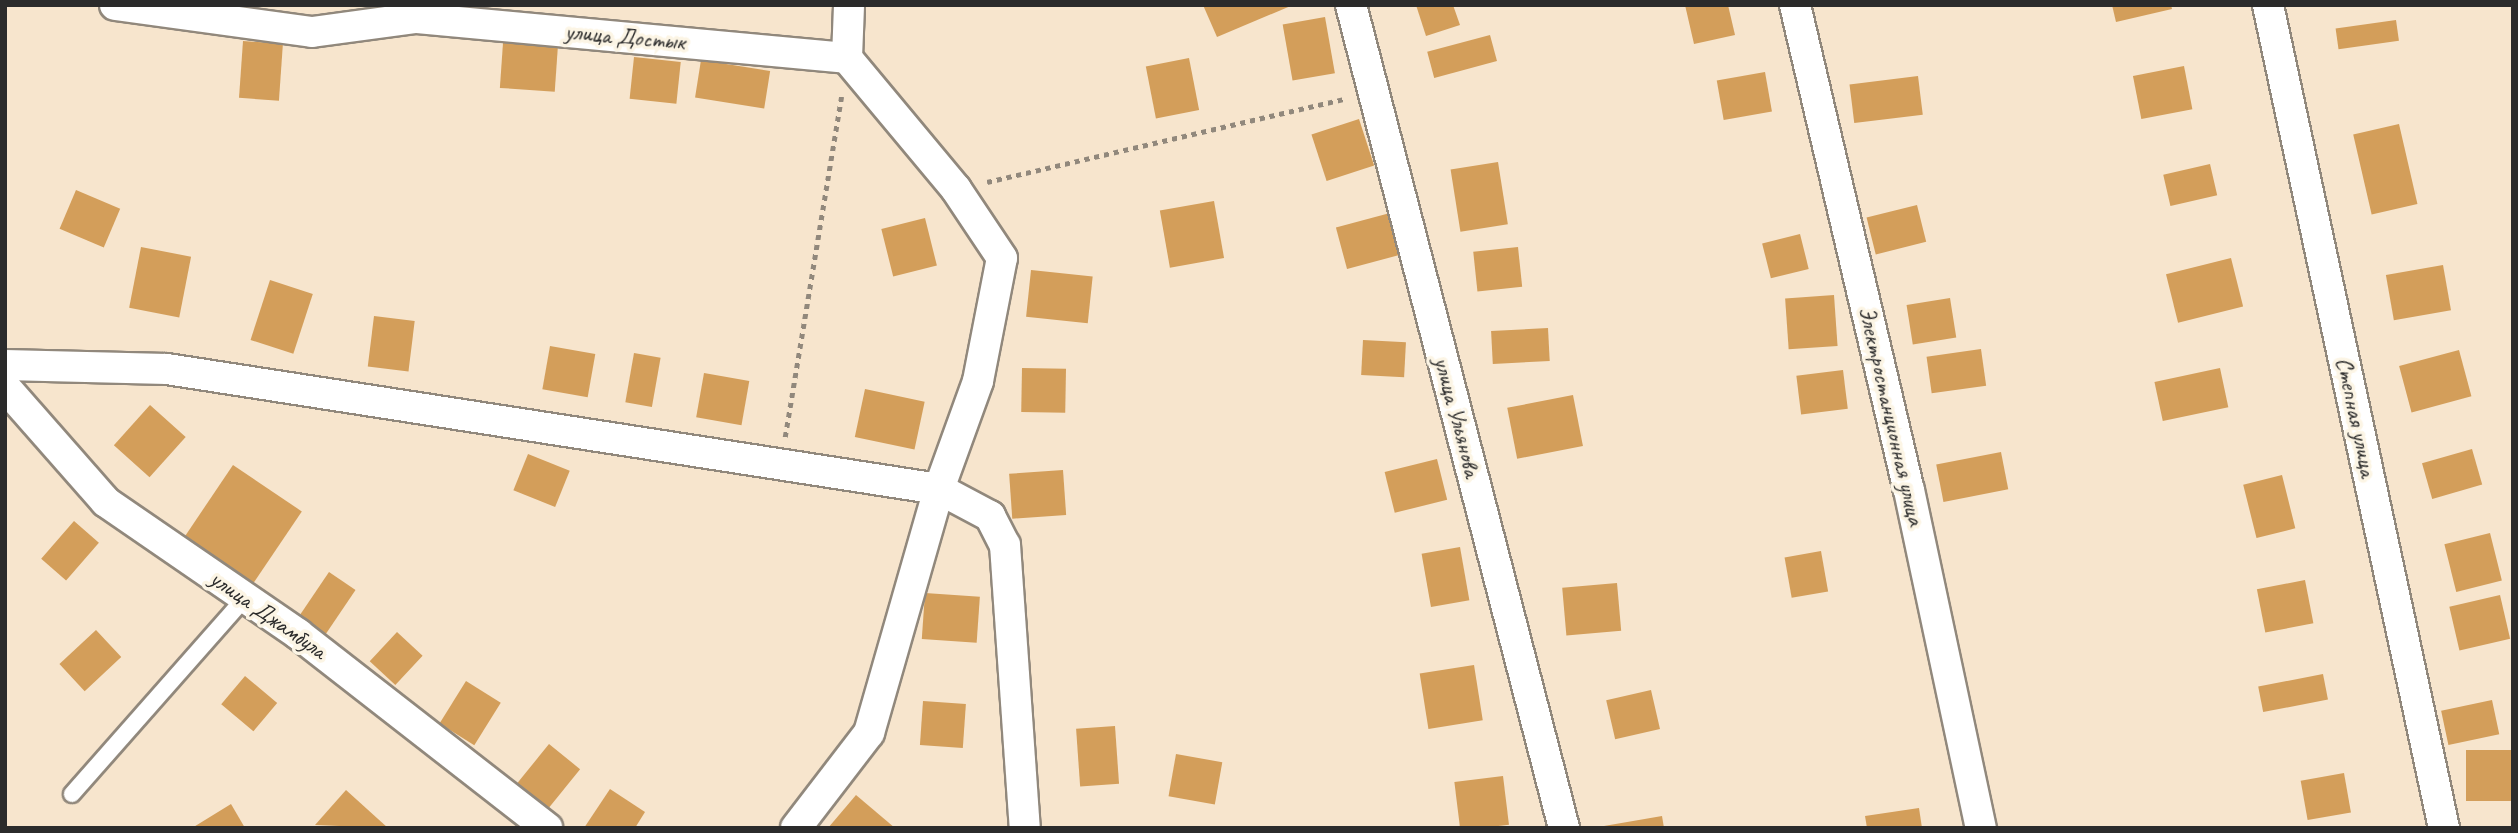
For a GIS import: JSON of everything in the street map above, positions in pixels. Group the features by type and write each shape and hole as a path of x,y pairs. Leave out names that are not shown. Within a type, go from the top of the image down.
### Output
{"street":[{"name":"улица Достык","path":"115,5 312,32 417,12 848,58"},
{"path":"796,828 869,733 939,489 978,380 1002,258 956,189 848,58 849,5"},
{"name":"улица Ульянова","path":"1351,5 1564,828"},
{"name":"Электростанционная улица","path":"1795,5 1909,489 1982,828"},
{"name":"Степная улица","path":"2268,5 2444,828"},
{"path":"5,365 167,369 939,489 990,516 1005,545 1029,827"},
{"name":"улица Джамбула","path":"5,387 106,502 245,598 547,828"}],"lane":[{"path":"72,794 245,598"}],"path":[{"path":"780,464 848,58"},
{"path":"956,189 1373,92"}],"building":[{"path":"1203,5 1293,5 1217,37"},
{"path":"1416,5 1453,5 1460,25 1426,36"},
{"path":"1685,5 1728,5 1735,35 1694,44"},
{"path":"2112,5 2171,5 2172,9 2116,22"},
{"path":"1325,17 1335,73 1293,81 1283,24"},
{"path":"2396,20 2399,41 2339,49 2336,28"},
{"path":"1490,35 1497,61 1434,78 1427,52"},
{"path":"243,41 283,44 279,101 239,98"},
{"path":"503,43 558,47 555,92 500,88"},
{"path":"634,57 681,62 676,104 630,99"},
{"path":"1189,58 1199,110 1156,118 1146,66"},
{"path":"701,60 770,71 764,108 695,98"},
{"path":"2184,66 2192,109 2141,119 2133,76"},
{"path":"1765,72 1772,111 1724,120 1717,81"},
{"path":"1918,76 1923,115 1854,123 1850,84"},
{"path":"1359,119 1374,166 1327,181 1311,134"},
{"path":"2399,124 2417,204 2372,214 2353,135"},
{"path":"1498,162 1508,224 1460,232 1451,170"},
{"path":"2210,164 2217,195 2170,206 2163,175"},
{"path":"76,190 120,209 104,247 60,229"},
{"path":"1214,201 1224,258 1170,268 1160,211"},
{"path":"1917,205 1926,242 1876,254 1867,218"},
{"path":"1390,213 1401,255 1347,269 1336,227"},
{"path":"925,218 937,266 893,276 881,229"},
{"path":"1800,234 1809,269 1771,278 1762,243"},
{"path":"141,247 191,257 179,318 129,308"},
{"path":"1518,247 1522,287 1477,291 1473,252"},
{"path":"2231,258 2243,307 2178,323 2166,274"},
{"path":"2443,265 2451,310 2394,320 2386,275"},
{"path":"1031,270 1093,276 1088,323 1026,317"},
{"path":"270,280 313,294 293,354 251,340"},
{"path":"1834,295 1838,346 1789,349 1785,298"},
{"path":"1950,298 1956,338 1913,344 1907,305"},
{"path":"374,316 415,321 408,372 368,367"},
{"path":"1548,328 1550,361 1493,364 1491,331"},
{"path":"1363,340 1406,342 1404,377 1361,375"},
{"path":"550,346 595,354 588,397 542,389"},
{"path":"1981,349 1986,386 1932,393 1927,357"},
{"path":"2459,350 2471,396 2412,412 2399,366"},
{"path":"634,353 661,358 652,407 625,402"},
{"path":"1022,368 1066,369 1065,413 1021,412"},
{"path":"2220,368 2228,407 2163,421 2154,382"},
{"path":"1843,370 1848,409 1801,414 1796,376"},
{"path":"704,373 749,381 741,425 696,417"},
{"path":"865,389 925,402 914,450 855,437"},
{"path":"1573,395 1583,446 1517,459 1507,408"},
{"path":"150,405 186,437 150,477 114,445"},
{"path":"2472,449 2482,485 2432,499 2422,463"},
{"path":"2001,452 2008,489 1943,502 1936,465"},
{"path":"528,454 570,471 555,507 513,490"},
{"path":"1437,459 1447,500 1395,513 1385,472"},
{"path":"233,465 302,511 249,589 180,543"},
{"path":"1063,470 1066,515 1012,519 1009,474"},
{"path":"2282,475 2295,528 2256,538 2243,485"},
{"path":"74,521 99,543 66,580 41,559"},
{"path":"2490,533 2502,581 2456,592 2444,544"},
{"path":"1460,547 1469,600 1431,607 1422,554"},
{"path":"1821,551 1828,591 1792,598 1785,557"},
{"path":"329,572 356,590 325,635 298,618"},
{"path":"2305,580 2313,623 2265,633 2257,589"},
{"path":"1617,583 1621,631 1566,636 1562,588"},
{"path":"925,593 980,597 977,643 922,639"},
{"path":"2500,595 2510,639 2459,651 2449,607"},
{"path":"96,630 121,657 85,691 59,664"},
{"path":"397,632 423,656 395,685 370,661"},
{"path":"1474,665 1483,720 1428,729 1420,674"},
{"path":"2323,674 2328,700 2263,712 2258,687"},
{"path":"245,676 277,703 253,731 221,704"},
{"path":"466,681 501,703 474,745 440,723"},
{"path":"1651,690 1660,729 1615,739 1606,700"},
{"path":"2492,700 2499,734 2448,745 2441,711"},
{"path":"923,701 966,704 963,748 920,745"},
{"path":"1115,726 1119,784 1080,787 1076,729"},
{"path":"549,744 580,769 545,812 514,787"},
{"path":"2466,750 2513,750 2513,801 2466,801"},
{"path":"1176,754 1222,762 1215,805 1169,796"},
{"path":"2344,773 2351,812 2308,820 2301,781"},
{"path":"1503,776 1509,825 1460,828 1454,782"},
{"path":"610,789 645,812 635,828 584,828"},
{"path":"346,790 388,828 315,825"},
{"path":"856,795 895,828 828,828"},
{"path":"231,804 245,828 192,828"},
{"path":"1919,808 1922,828 1867,828 1865,816"},
{"path":"1662,816 1664,828 1604,828 1604,826"}]}
